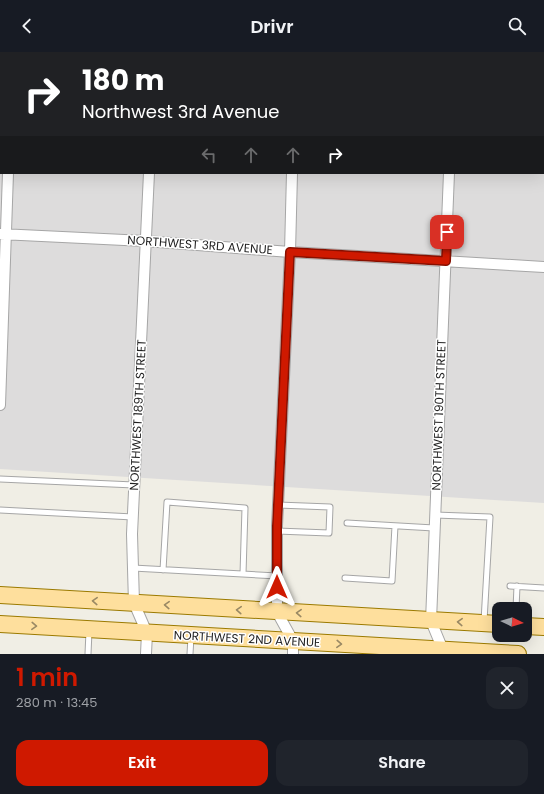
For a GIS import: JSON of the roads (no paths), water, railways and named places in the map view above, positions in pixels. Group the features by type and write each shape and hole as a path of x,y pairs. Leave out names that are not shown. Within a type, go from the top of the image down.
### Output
{"main road":[{"path":"0,595 492,624"},
{"name":"NORTHWEST 2ND AVENUE","path":"0,624 192,635 293,648 518,654"},
{"path":"532,626 544,627"}],"street":[{"path":"0,405 3,234 8,174"},
{"name":"NORTHWEST 189TH STREET","path":"146,654 147,633 134,603 133,517 149,174"},
{"path":"292,174 290,252 277,531 277,612 293,648"},
{"name":"NORTHWEST 190TH STREET","path":"443,652 431,620 449,174"},
{"name":"NORTHWEST 3RD AVENUE","path":"3,234 145,241 290,252 544,267"}],"lane":[{"path":"0,479 134,485"},
{"path":"163,570 167,502 245,508 243,574"},
{"path":"277,531 329,533 330,507 278,505"},
{"path":"0,510 133,517"},
{"path":"435,515 490,518 492,624"},
{"path":"347,523 434,528"},
{"path":"345,578 392,581 395,526"},
{"path":"133,568 277,576"},
{"path":"510,586 544,588"},
{"path":"516,602 517,586"},
{"path":"88,654 89,629"},
{"path":"190,654 192,635"}]}
